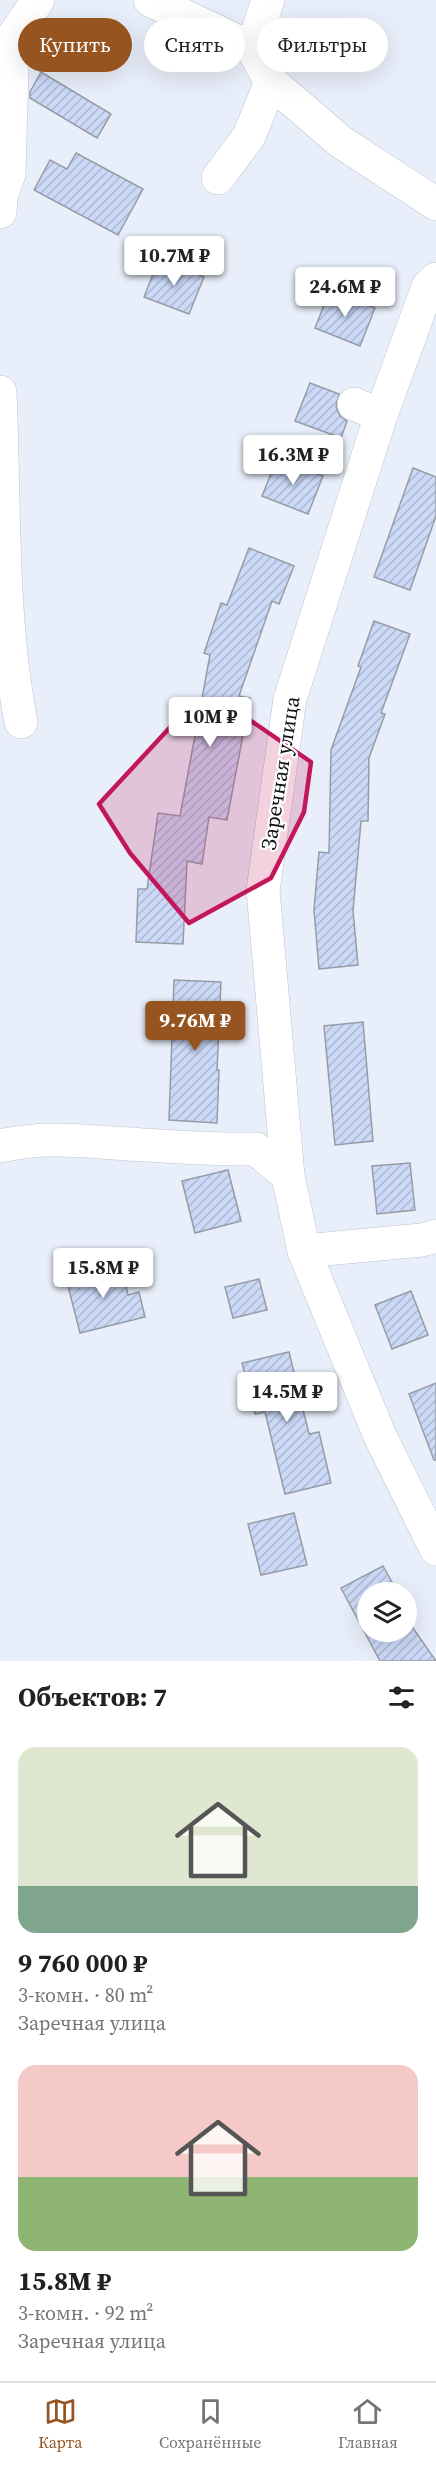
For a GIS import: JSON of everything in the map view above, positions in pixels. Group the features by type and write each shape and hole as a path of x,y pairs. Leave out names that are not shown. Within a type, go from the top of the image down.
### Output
{"street":[{"path":"0,212 1,195 9,174 13,37 38,0"},
{"path":"150,0 252,48 271,82 340,142 436,204"},
{"path":"252,48 268,0"},
{"path":"218,178 249,136 271,82"},
{"name":"Заречная улица","path":"436,279 428,287 368,410 290,699 263,890 288,1176 303,1251 380,1437 436,1549"},
{"path":"0,392 3,556 15,689 21,722"},
{"path":"0,1146 25,1140 68,1140 220,1150 256,1149 288,1176"},
{"path":"303,1251 422,1240 436,1236"}],"highlighted area":[{"path":"244,716 311,762 304,812 271,878 189,923 130,853 99,804 175,722"}],"building":[{"path":"41,72 111,114 97,138 30,98 30,92"},
{"path":"76,153 143,189 118,235 34,190 50,160 67,169"},
{"path":"159,259 204,277 189,314 144,297"},
{"path":"330,290 375,308 360,346 315,328"},
{"path":"310,383 339,394 336,407 340,416 347,421 341,438 295,421"},
{"path":"277,459 323,476 308,514 262,496"},
{"path":"413,468 436,477 436,516 410,590 374,577"},
{"path":"249,548 294,566 279,604 272,601 239,696 250,698 227,820 209,817 202,864 187,861 183,944 136,942 138,889 147,889 158,813 180,816 210,655 204,653 221,603 227,605"},
{"path":"374,621 410,634 381,713 385,714 369,758 368,821 361,821 353,911 358,965 319,969 314,910 319,852 329,853 331,750 361,667 358,666"},
{"path":"174,980 221,982 217,1123 169,1120"},
{"path":"363,1022 373,1141 335,1145 324,1026"},
{"path":"410,1163 415,1210 377,1214 372,1166"},
{"path":"228,1170 241,1221 195,1233 182,1181"},
{"path":"121,1264 128,1295 139,1292 145,1317 80,1333 66,1278"},
{"path":"259,1279 267,1310 233,1318 225,1287"},
{"path":"411,1291 428,1335 392,1349 375,1305"},
{"path":"289,1352 309,1434 319,1432 331,1483 285,1494 265,1412 255,1414 242,1363"},
{"path":"436,1383 436,1460 434,1460 409,1394"},
{"path":"294,1513 307,1565 261,1575 248,1524"},
{"path":"383,1566 392,1582 357,1582 357,1618 341,1588"},
{"path":"417,1634 436,1661 380,1661 370,1642 417,1642"}]}
